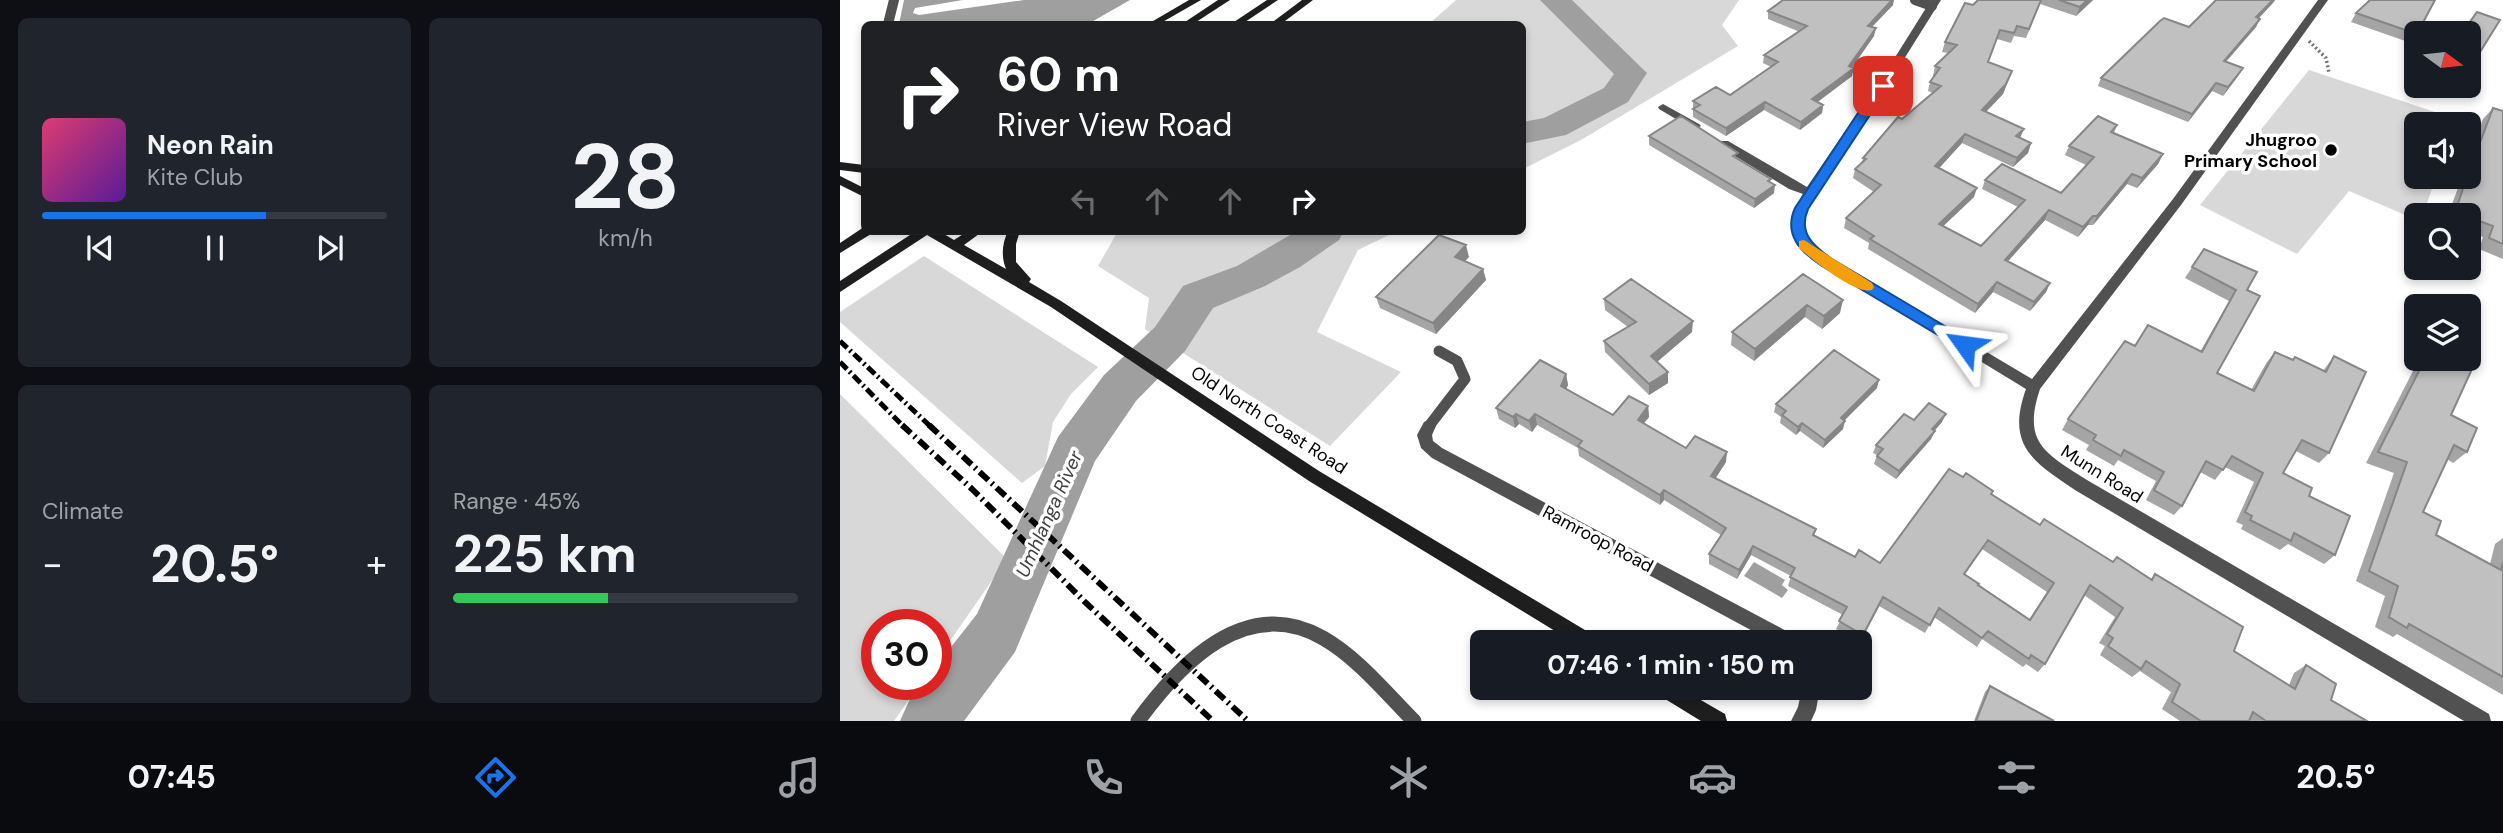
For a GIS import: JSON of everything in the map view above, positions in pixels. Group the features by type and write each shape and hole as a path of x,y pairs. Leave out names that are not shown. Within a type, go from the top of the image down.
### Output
{"street":[{"path":"1158,21 1196,0"},
{"path":"1192,21 1225,0"},
{"path":"1241,21 1273,0"},
{"path":"1279,21 1308,0"},
{"name":"Munn Road","path":"2323,0 2177,202 2034,387 2025,409 2026,432 2033,449 2048,463 2081,485 2482,721"},
{"path":"1934,3 1810,193 1797,220 1800,237 1807,248 2034,387"},
{"path":"1663,107 1793,186 1810,193"},
{"path":"840,166 861,169"},
{"path":"840,180 861,191"},
{"path":"840,248 861,235"},
{"path":"840,287 921,235"},
{"name":"Old North Coast Road","path":"934,235 1056,304 1314,476 1569,630"},
{"path":"954,246 971,235"},
{"path":"1012,235 1011,267 1056,304"},
{"name":"Ramroop Road","path":"1429,426 1424,435 1426,444 1437,453 1768,630"},
{"path":"1683,700 1718,721"},
{"path":"1800,721 1807,710 1809,700"}],"lane":[{"path":"889,21 894,0"},
{"path":"1915,0 1934,3"},
{"path":"1429,426 1465,379 1463,367 1456,357 1439,351"},
{"path":"1138,721 1184,667 1228,632 1258,624 1280,623 1301,627 1323,637 1415,721"}],"path":[{"path":"2300,35 2326,58 2329,73"}],"shaded area":[{"path":"904,0 963,0 915,8 913,13 919,15 1024,0 1130,0 1093,21 900,21"},
{"path":"1456,0 1739,0 1722,25 1738,46 1581,140 1526,168 1526,21 1432,21"},
{"name":"Jhugroo Primary School","path":"2309,70 2435,112 2404,112 2404,189 2432,189 2427,203 2404,203 2404,214 2349,191 2297,254 2200,205"},
{"path":"1116,235 1389,235 1358,250 1317,332 1401,372 1330,446 1145,329 1149,298 1098,266"},
{"path":"924,256 1098,367 1071,394 1053,422 1045,466 1022,483 840,322 840,312"},
{"path":"840,394 1007,559 952,638 952,609 861,609 861,700 909,700 894,721 840,721"},
{"path":"1754,562 1785,580 1782,585 1788,590 1782,598 1744,576"}],"building":[{"path":"1783,0 1892,0 1868,26 1876,28 1849,66 1854,68 1812,99 1823,105 1801,122 1765,102 1726,128 1693,109 1700,105 1693,101 1716,87 1730,95 1778,62 1764,55 1807,26 1768,11"},
{"path":"1978,0 2041,0 2029,29 2017,26 2014,33 2000,30 1988,62 2012,71 2006,84 1982,110 2024,129 2016,136 2031,143 2017,158 1965,134 1935,166 1977,188 1939,224 1981,246 2025,200 1985,180 2002,164 2061,193 2094,157 2069,146 2098,116 2117,125 2111,132 2163,154 2142,178 2132,174 2097,216 2093,216 2083,227 2049,210 2005,260 2050,283 2034,302 1997,282 1978,304 1870,239 1874,236 1846,218 1881,185 1855,169 1866,159 1863,158 1898,117 1902,119 1941,86 1930,82 1940,68 1935,66 1957,45 1945,42 1965,3 1973,5"},
{"path":"2059,0 2087,0 2080,7"},
{"path":"2216,0 2273,0 2256,17 2260,19 2224,61 2243,68 2228,87 2216,83 2192,114 2101,78 2164,18 2189,27"},
{"path":"2370,0 2435,0 2424,21 2404,21 2404,30 2356,13"},
{"path":"2477,12 2500,20 2482,49 2482,21 2471,21"},
{"path":"2493,108 2503,111 2503,244 2489,238 2493,226 2481,222 2481,203 2458,203 2463,189 2481,189 2481,140"},
{"path":"1681,116 1738,153 1733,156 1771,179 1768,181 1775,185 1755,199 1649,136"},
{"path":"1439,235 1466,245 1455,257 1483,269 1433,323 1376,297"},
{"path":"2204,249 2257,272 2247,290 2260,296 2217,373 2254,391 2275,352 2293,360 2295,357 2326,372 2334,356 2366,372 2329,453 2302,440 2283,473 2312,488 2309,496 2350,516 2335,555 2294,533 2291,541 2250,520 2252,516 2245,512 2263,473 2232,456 2223,470 2206,461 2182,506 2154,490 2164,472 2124,450 2121,456 2093,440 2096,435 2068,419 2125,341 2135,346 2148,325 2202,352 2236,290 2192,267"},
{"path":"1803,274 1843,300 1824,316 1807,305 1755,349 1732,332"},
{"path":"1631,279 1693,321 1651,356 1668,372 1649,384 1604,341 1636,322 1604,299"},
{"path":"1834,350 1879,380 1841,418 1845,421 1825,440 1802,423 1798,427 1782,415 1786,411 1776,404"},
{"path":"1540,360 1566,374 1561,386 1613,415 1629,396 1648,406 1638,420 1686,448 1695,436 1727,452 1711,476 1816,529 1813,535 1855,557 1859,550 1880,563 1949,469 1963,477 1966,473 1993,491 1991,494 2040,525 2044,519 2113,562 2117,557 2152,580 2155,574 2243,627 2234,651 2295,689 2306,665 2336,684 2331,700 2367,721 2266,721 2253,712 2249,721 2201,721 2172,702 2180,684 2146,661 2141,669 2108,646 2113,638 2107,634 2123,608 2090,585 2045,664 2031,655 2029,659 1988,631 1982,638 1939,608 1930,625 1883,597 1866,630 1854,630 1839,621 1847,607 1790,577 1795,568 1753,546 1739,570 1709,554 1726,528 1664,490 1660,495 1578,446 1582,441 1535,414 1529,421 1516,414 1513,417 1496,408","holes":["1988,540 2054,583 2030,620 1964,574"]},
{"path":"2419,371 2471,371 2451,415 2477,428 2467,452 2454,445 2423,512 2441,521 2436,535 2501,570 2503,562 2503,677 2409,624 2407,628 2389,617 2398,586 2369,571 2407,462 2378,452"},
{"path":"1929,403 1946,414 1932,429 1935,431 1899,471 1877,456 1883,449 1876,445 1904,414 1914,420"},
{"path":"1990,686 2054,721 1976,721"}],"waterway":[{"name":"Umhlanga River","path":"1526,132 1554,127 1616,95 1631,73 1555,0"},
{"name":"Umhlanga River","path":"929,721 996,633 1075,451 1120,388 1170,339 1198,297 1251,276 1319,235"}],"railway":[{"path":"840,341 931,427"},
{"path":"840,362 902,425"},
{"path":"902,425 1213,721"},
{"path":"929,425 1248,721"}],"slow traffic":[{"path":"1804,245 1827,263 1867,287"}],"place":[{"name":"Jhugroo Primary School","path":"2331,150"}],"route":[{"path":"1883,86 1801,208 1797,220 1800,237 1807,248 1827,263 1965,345"}]}
